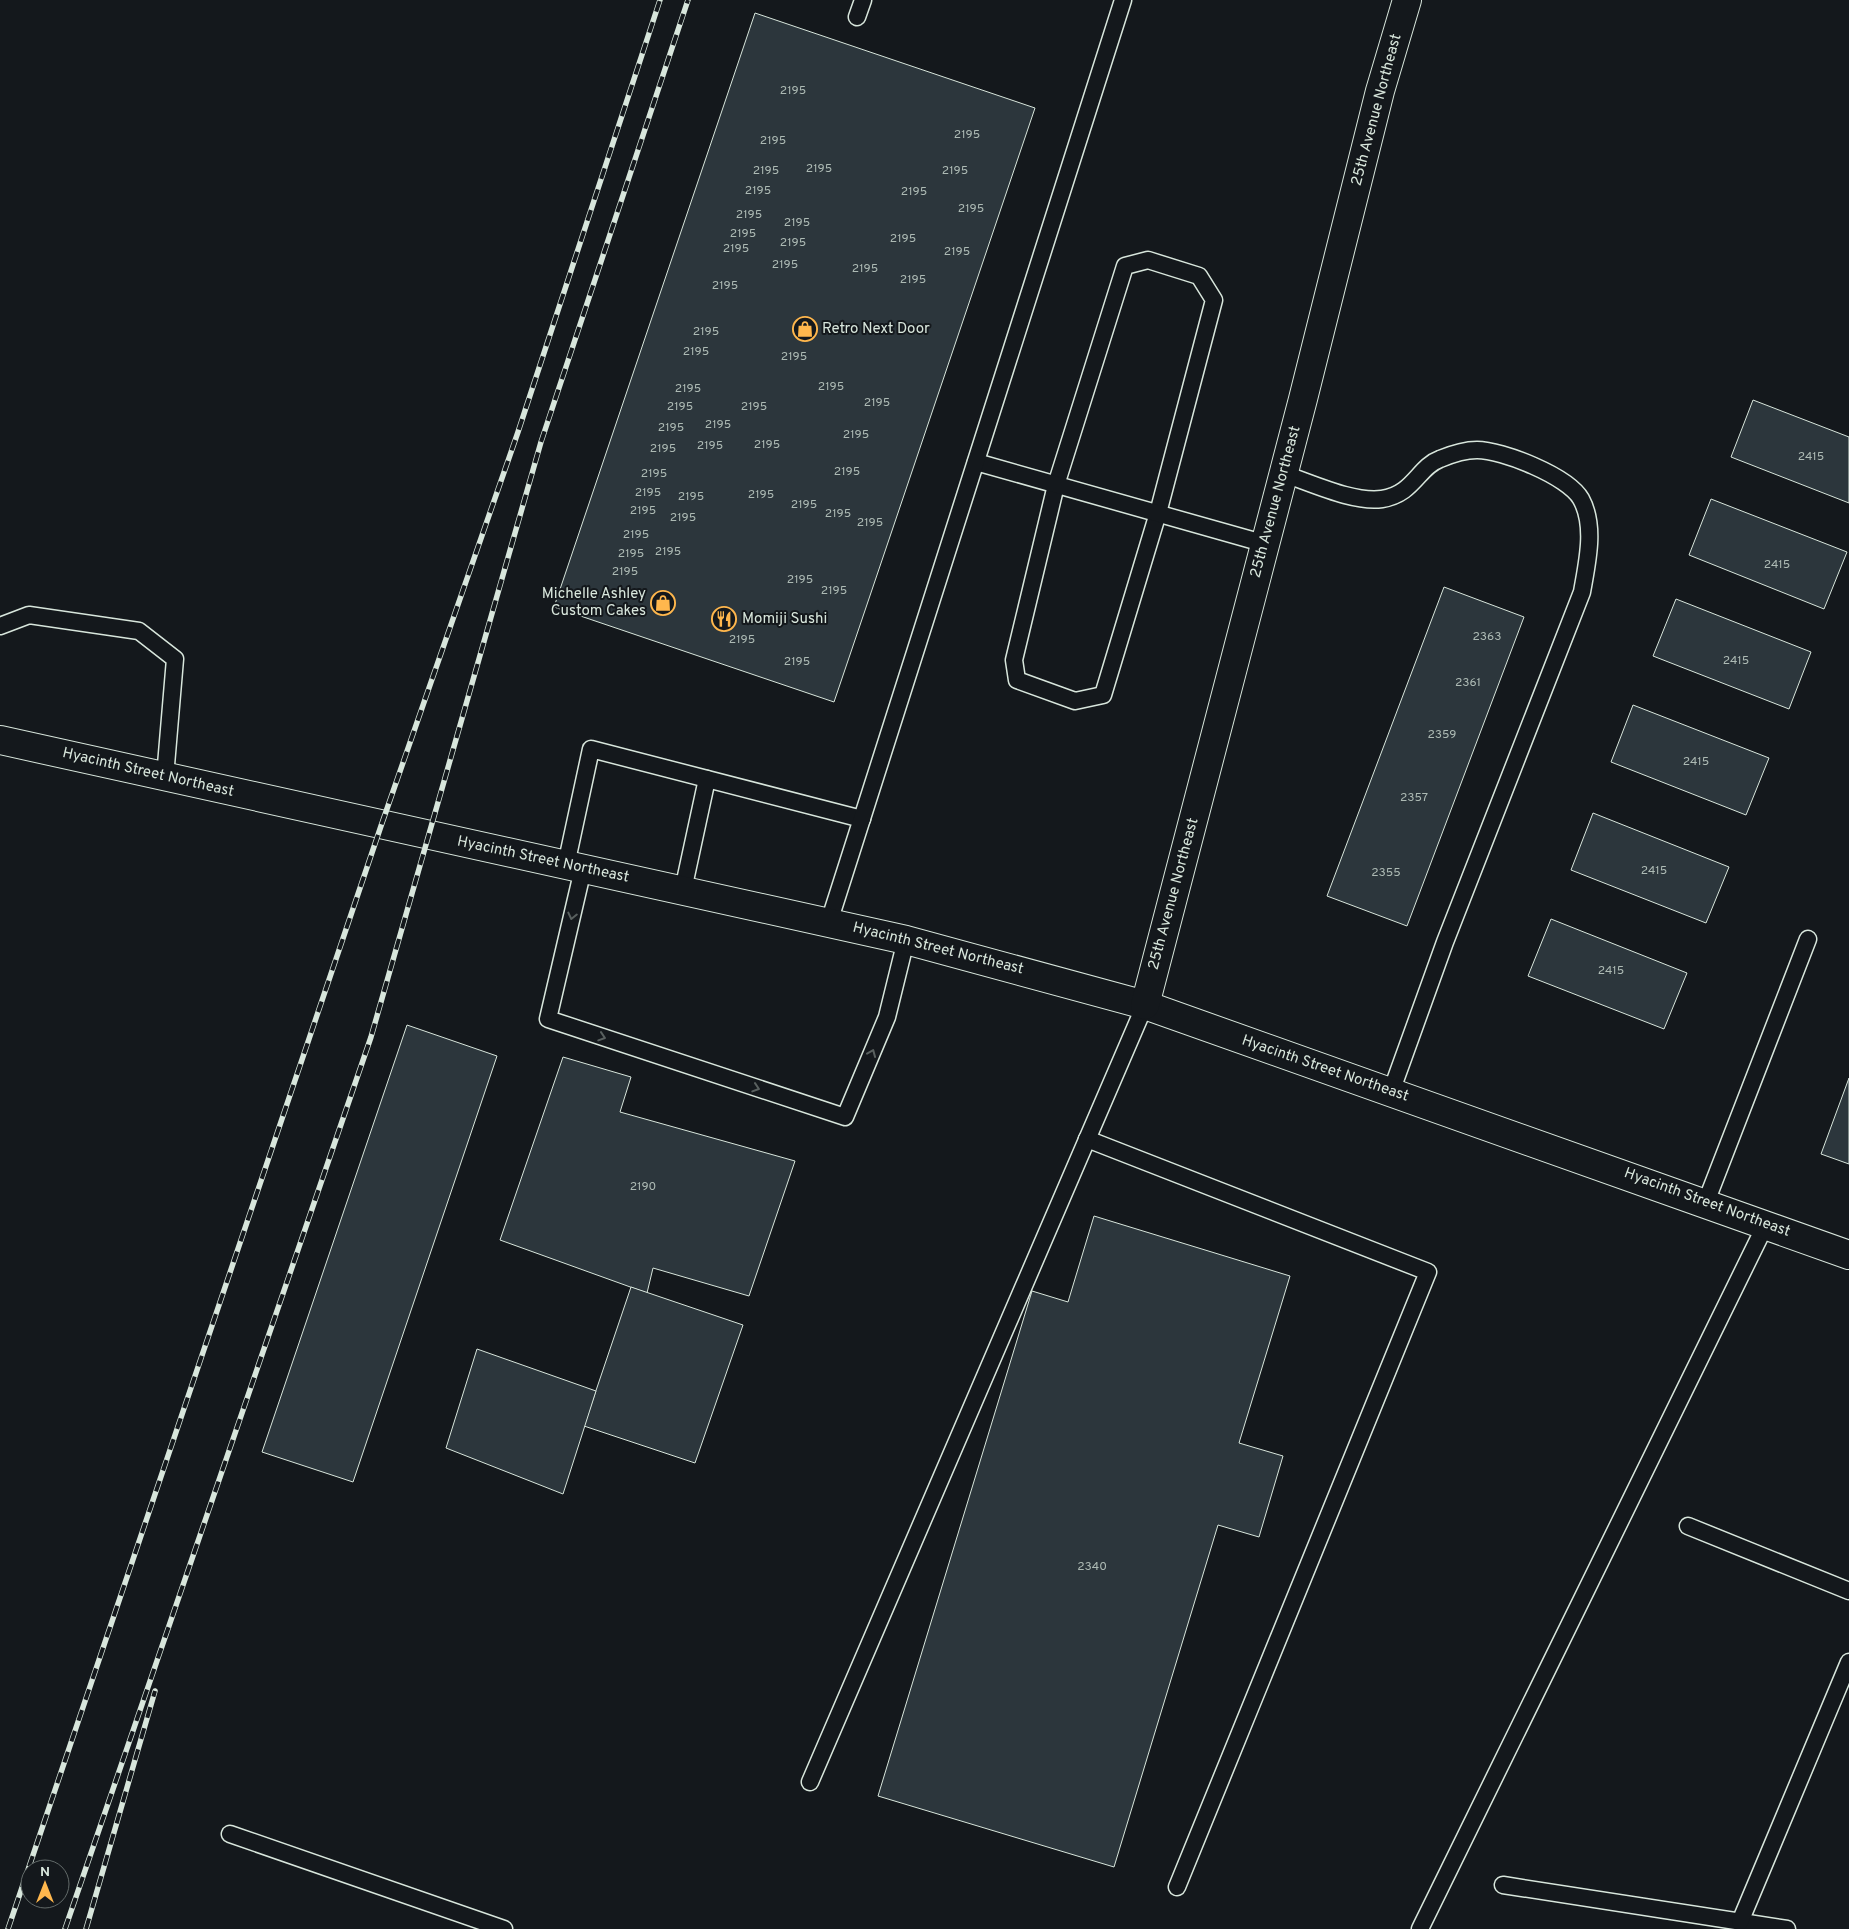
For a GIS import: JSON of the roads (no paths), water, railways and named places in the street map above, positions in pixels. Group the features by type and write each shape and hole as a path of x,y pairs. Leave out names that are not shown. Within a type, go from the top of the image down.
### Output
{"main road":[{"name":"25th Avenue Northeast","path":"1145,1005 1284,474 1380,90 1407,0"},
{"name":"Hyacinth Street Northeast","path":"0,740 829,922 906,940 1145,1005 1849,1254"}],"lane":[{"path":"857,17 863,0"},
{"path":"829,922 1123,0"},
{"path":"1148,260 1199,276 1214,300 1158,513 1103,696 1074,701 1017,680 1014,660 1056,484 1125,266 1148,260"},
{"path":"1284,474 1365,500 1384,498 1402,492 1437,460 1461,452 1478,450 1526,462 1564,482 1580,498 1587,517 1589,554 1582,592 1445,942 1391,1092"},
{"path":"976,462 1266,544"},
{"path":"0,626 29,616 139,631 175,659 165,777"},
{"path":"862,818 591,749 574,867 548,1018 845,1117 886,1017 906,940"},
{"path":"683,890 707,779"},
{"path":"1706,1202 1808,938"},
{"path":"810,1782 1145,1005"},
{"path":"1087,1139 1428,1272 1177,1886"},
{"path":"1420,1929 1766,1224"},
{"path":"1688,1526 1849,1591"},
{"path":"1740,1922 1849,1662"},
{"path":"230,1834 504,1929"},
{"path":"1503,1885 1787,1929"}],"railway":[{"path":"8,1929 381,826 518,432 660,0"},
{"path":"65,1929 371,1037 541,442 688,0"},
{"path":"86,1929 155,1691"}],"place":[{"name":"Retro Next Door","path":"805,329"},
{"name":"Michelle Ashley Custom Cakes","path":"663,603"},
{"name":"Momiji Sushi","path":"724,619"}]}
